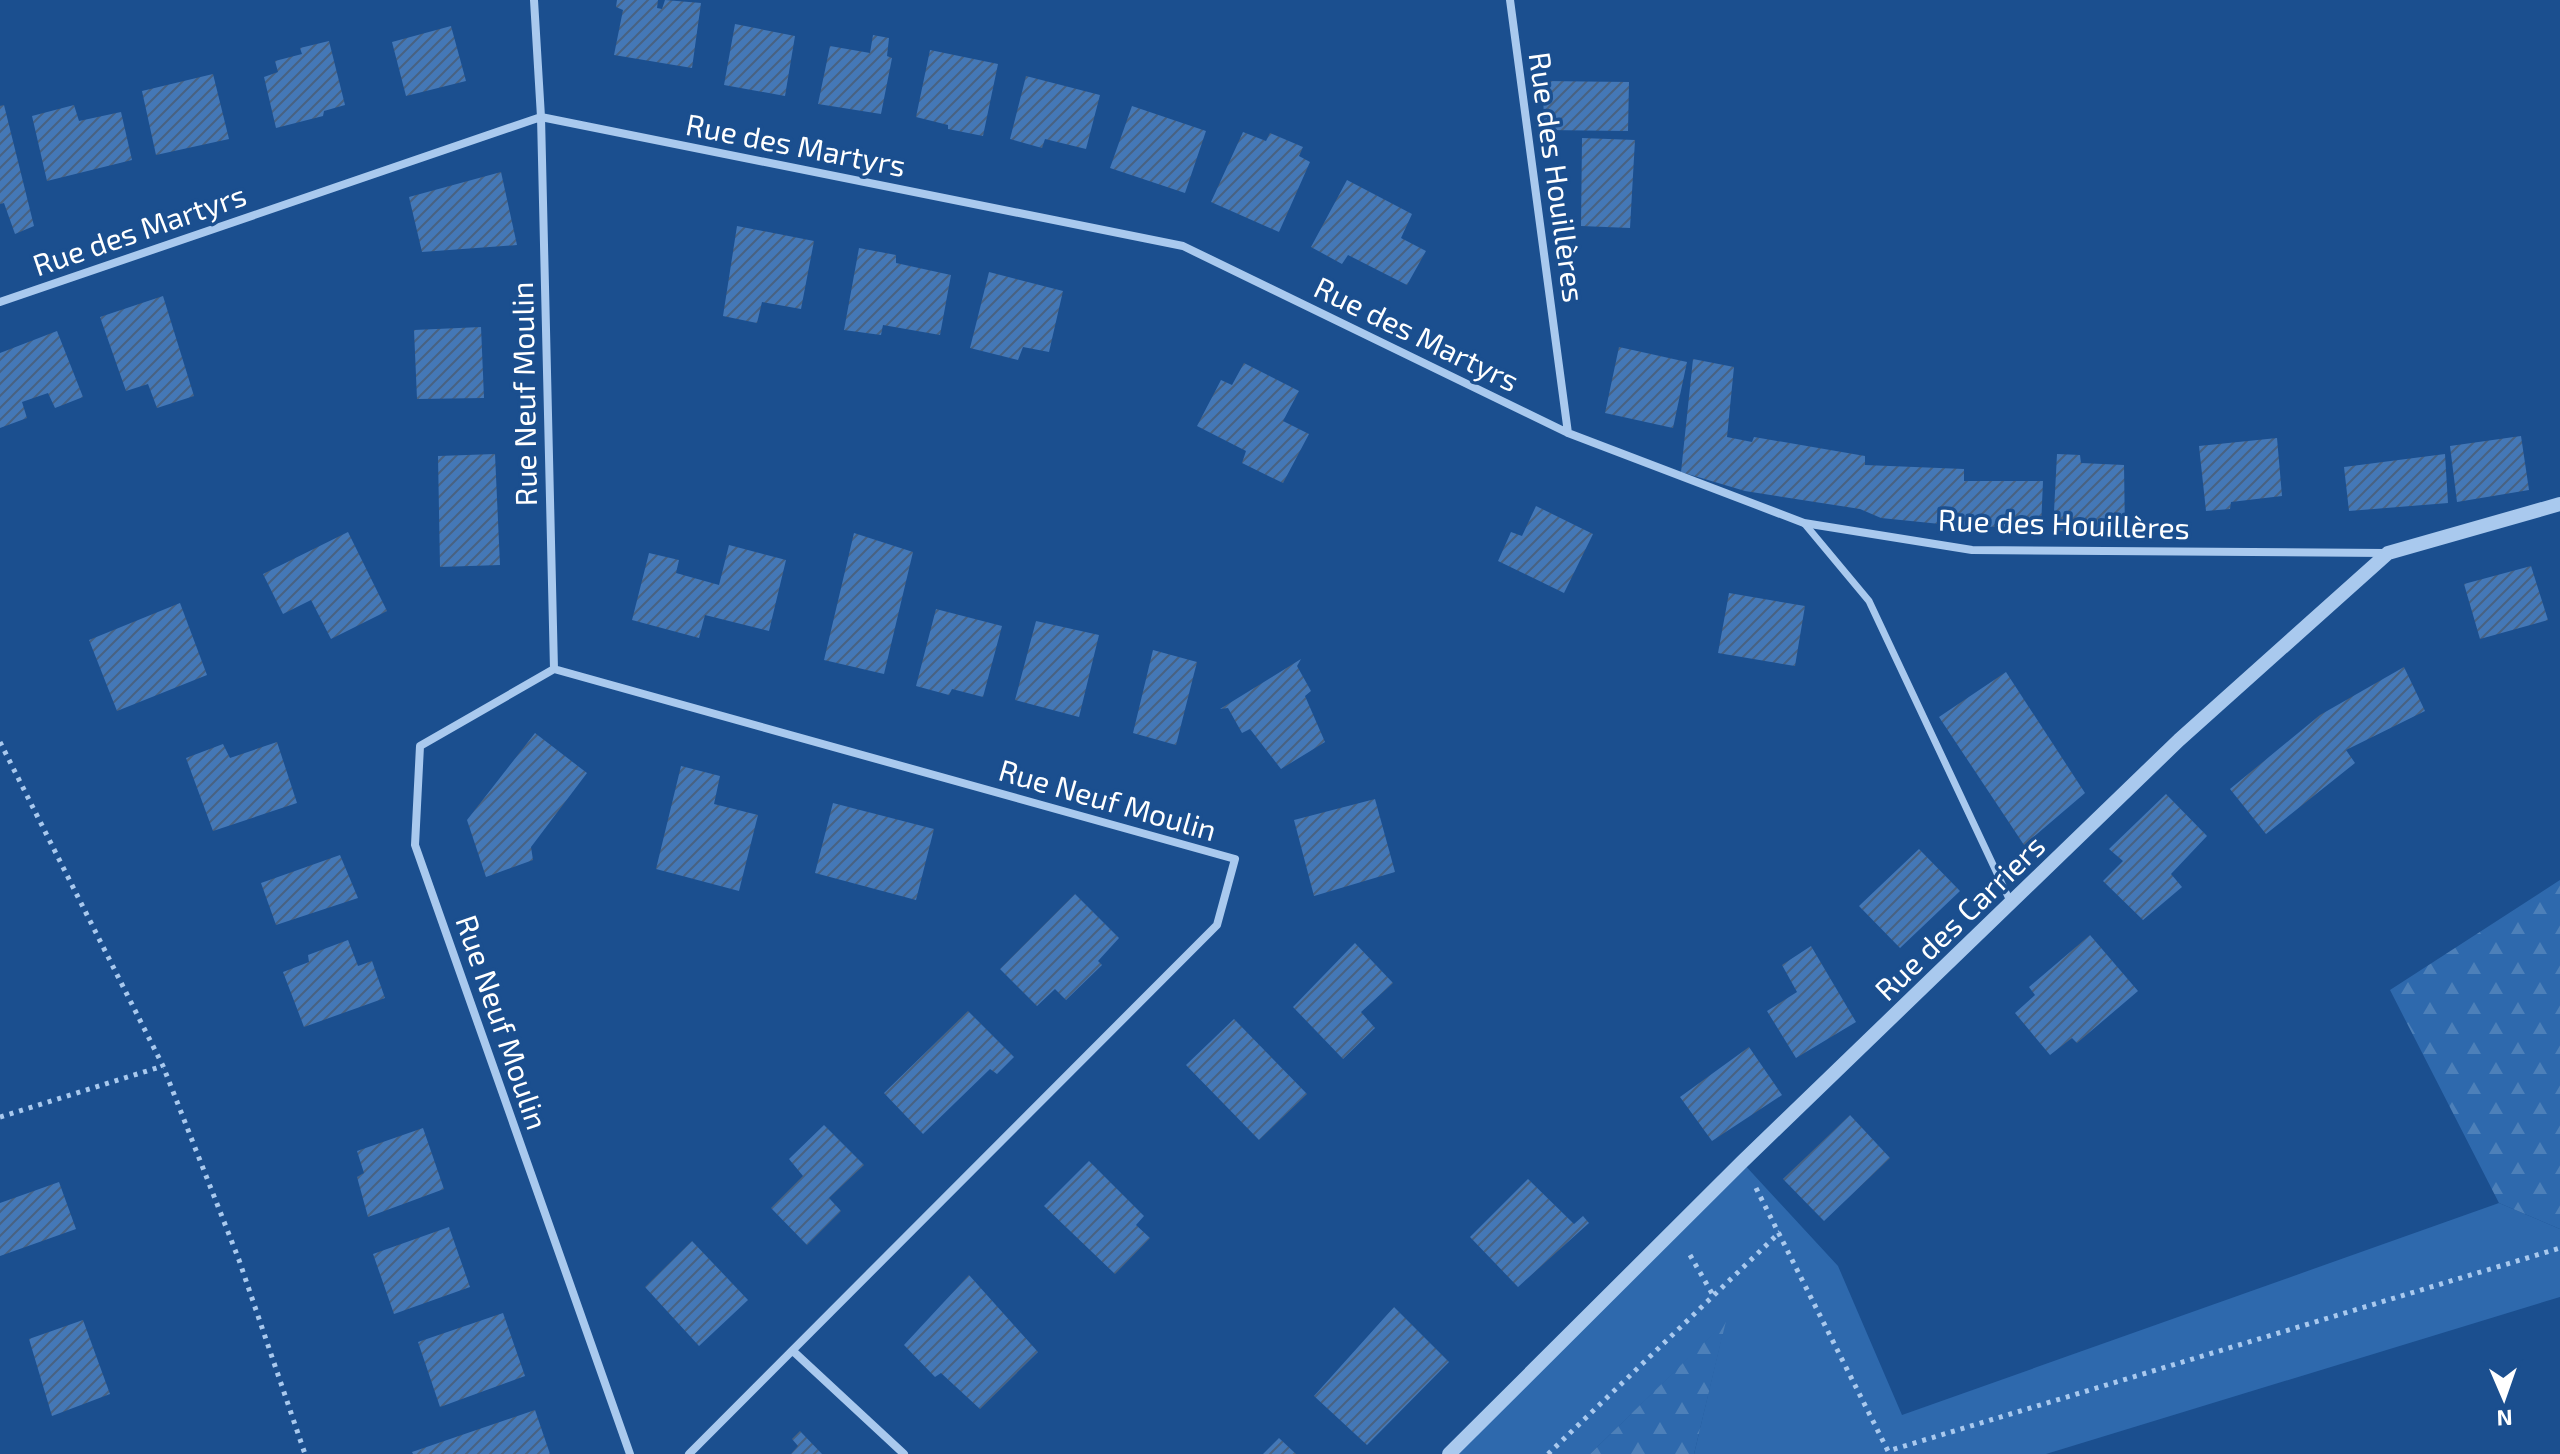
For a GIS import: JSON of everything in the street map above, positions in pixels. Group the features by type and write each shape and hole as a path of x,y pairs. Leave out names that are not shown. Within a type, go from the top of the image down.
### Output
{"street":[{"path":"534,0 541,117"},
{"name":"Rue des Houillères","path":"1510,0 1568,433 1804,523 1972,550 2388,553"},
{"name":"Rue des Martyrs","path":"0,302 541,117 1183,246 1568,433"},
{"name":"Rue Neuf Moulin","path":"541,117 554,669"},
{"name":"Rue des Carriers","path":"1449,1454 1742,1162 2179,740 2388,553 2560,504"},
{"path":"1804,523 1869,601 2011,903"},
{"name":"Rue Neuf Moulin","path":"630,1454 415,845 420,746 554,669 1235,859 1217,925 689,1454"},
{"path":"793,1351 904,1454"}],"path":[{"path":"0,742 163,1066 239,1260 305,1454"},
{"path":"0,1117 163,1066"},
{"path":"1742,1162 1888,1451 2560,1248"},
{"path":"1675,1230 1713,1295"},
{"path":"1548,1454 1780,1232"}],"green space":[{"path":"2560,880 2560,1229 2499,1203 2390,990"},
{"path":"1742,1162 1838,1266 1902,1415 2499,1203 2560,1229 2560,1297 2046,1454 1694,1454 1725,1323 1590,1454 1449,1454"},
{"path":"1726,1321 1694,1454 1590,1454"}],"building":[{"path":"617,0 658,0 657,8 662,9 665,0 701,3 692,68 614,55 623,10 616,7"},
{"path":"735,24 795,36 785,96 724,85"},
{"path":"451,26 466,81 406,96 392,42"},
{"path":"873,35 889,38 887,56 892,58 881,114 818,104 830,46 870,53"},
{"path":"329,41 345,105 324,111 323,116 276,128 264,77 278,72 275,61 302,54 300,48"},
{"path":"930,50 998,64 983,136 948,129 948,125 916,117"},
{"path":"213,74 229,139 156,155 142,91"},
{"path":"1026,76 1100,95 1086,149 1045,139 1042,148 1010,139"},
{"path":"1543,81 1629,82 1628,131 1544,130"},
{"path":"4,105 34,226 15,234 4,203 0,204 0,106"},
{"path":"74,105 79,121 121,112 132,160 47,181 32,116"},
{"path":"1132,106 1206,131 1185,193 1110,168"},
{"path":"1243,132 1266,141 1270,133 1303,147 1299,156 1310,162 1279,232 1211,202"},
{"path":"1582,138 1635,140 1630,228 1581,226"},
{"path":"501,172 517,245 422,252 409,197"},
{"path":"1347,180 1412,214 1401,238 1426,251 1407,285 1348,255 1342,264 1311,247"},
{"path":"737,226 814,241 801,309 762,302 757,323 723,316"},
{"path":"859,248 896,255 896,263 951,275 940,335 883,325 881,335 844,330"},
{"path":"989,272 1063,291 1049,352 1023,347 1018,360 970,348"},
{"path":"163,296 194,396 157,408 148,384 126,391 100,317"},
{"path":"481,327 484,398 417,399 414,330"},
{"path":"57,331 83,397 55,408 48,393 22,402 27,418 0,428 0,353"},
{"path":"1619,347 1687,362 1673,428 1605,413"},
{"path":"1693,359 1734,367 1727,437 1752,442 1754,437 1865,456 1865,465 1964,469 1964,481 2043,481 2041,528 1960,526 1881,518 1860,509 1745,491 1681,472"},
{"path":"1244,363 1299,391 1283,421 1309,434 1283,483 1242,463 1246,451 1197,426 1221,380 1232,385"},
{"path":"2521,436 2529,490 2457,502 2450,446"},
{"path":"2277,438 2282,496 2231,502 2230,509 2206,511 2199,446"},
{"path":"495,454 500,565 440,567 438,456"},
{"path":"2057,454 2080,455 2081,463 2124,465 2125,532 2053,531"},
{"path":"2445,454 2448,503 2349,511 2344,467"},
{"path":"1536,506 1593,534 1564,593 1498,561 1511,532 1522,536"},
{"path":"348,532 387,611 331,639 311,600 283,614 263,574"},
{"path":"854,533 913,552 884,674 824,660"},
{"path":"729,545 786,560 769,631 705,615 699,638 632,620 649,553 679,560 676,573 719,585"},
{"path":"2531,566 2548,620 2480,639 2464,584"},
{"path":"1729,593 1805,606 1795,666 1718,653"},
{"path":"180,603 207,675 117,711 89,640"},
{"path":"936,609 1002,626 983,697 952,689 949,695 916,686"},
{"path":"1036,621 1099,635 1079,717 1015,700"},
{"path":"1153,650 1197,662 1176,745 1133,733"},
{"path":"1301,659 1297,666 1311,691 1305,696 1325,742 1281,769 1250,729 1242,733 1228,708 1220,709"},
{"path":"2404,667 2425,711 2346,750 2355,763 2266,834 2230,789 2320,715"},
{"path":"2006,672 2085,793 2024,845 1939,717"},
{"path":"535,733 587,773 531,847 533,860 486,877 467,820"},
{"path":"277,742 297,803 213,831 186,758 223,744 230,758"},
{"path":"681,766 720,776 714,804 758,815 739,891 656,869"},
{"path":"2166,794 2207,836 2171,874 2182,887 2143,920 2103,881 2123,861 2109,849"},
{"path":"1375,799 1395,872 1314,896 1294,820"},
{"path":"833,803 934,829 916,900 815,873"},
{"path":"1919,849 1960,891 1900,948 1859,906"},
{"path":"340,855 358,898 276,925 261,883"},
{"path":"1075,894 1119,938 1098,961 1102,965 1066,1000 1055,989 1037,1006 1000,969"},
{"path":"2090,935 2138,991 2077,1043 2072,1038 2050,1055 2015,1013 2035,995 2029,987"},
{"path":"348,940 358,966 372,961 385,998 304,1027 283,972 309,962 308,955"},
{"path":"1355,943 1393,983 1361,1012 1375,1028 1343,1059 1293,1007"},
{"path":"1811,946 1856,1022 1796,1058 1767,1011 1797,992 1782,965"},
{"path":"968,1011 1014,1057 997,1074 990,1069 923,1134 884,1093"},
{"path":"1234,1019 1307,1094 1259,1140 1186,1065"},
{"path":"1749,1047 1782,1095 1712,1141 1680,1097"},
{"path":"1850,1115 1890,1158 1824,1221 1783,1179"},
{"path":"824,1125 864,1165 829,1198 841,1211 807,1245 771,1208 803,1176 789,1159"},
{"path":"423,1128 444,1189 368,1217 357,1177 364,1173 357,1151"},
{"path":"1089,1161 1144,1216 1136,1225 1150,1238 1115,1274 1044,1206"},
{"path":"1528,1179 1574,1224 1583,1216 1589,1223 1518,1287 1470,1237"},
{"path":"59,1182 76,1229 0,1256 0,1203"},
{"path":"449,1227 470,1287 394,1314 373,1254"},
{"path":"692,1241 748,1300 699,1346 645,1287"},
{"path":"969,1275 1038,1352 980,1409 941,1373 935,1377 904,1345"},
{"path":"1394,1307 1449,1362 1367,1445 1314,1396"},
{"path":"503,1313 525,1376 440,1407 418,1342"},
{"path":"83,1320 110,1394 52,1416 29,1339"},
{"path":"535,1410 550,1454 412,1452"},
{"path":"800,1431 822,1454 791,1454 798,1446 792,1439"},
{"path":"1279,1438 1296,1454 1263,1454"}]}
